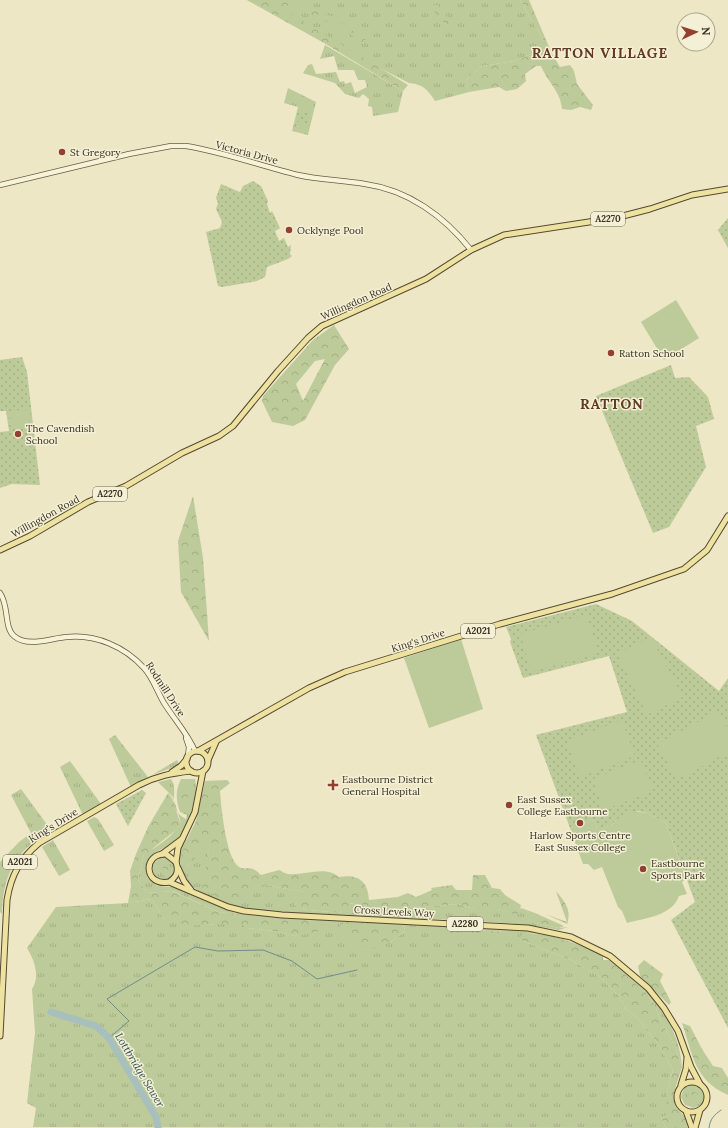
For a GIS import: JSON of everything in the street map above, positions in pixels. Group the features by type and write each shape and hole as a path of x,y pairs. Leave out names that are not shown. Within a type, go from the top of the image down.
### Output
{"main road":[{"name":"Willingdon Road","path":"0,550 30,536 88,502 126,486 182,453 219,436 237,421 278,371 308,338 322,326 426,278 471,250 504,235 616,218 650,209 692,195 728,189"},
{"name":"King's Drive","path":"216,741 309,688 345,672 500,624 612,594 684,569 707,550 728,516"},
{"name":"A2021","path":"197,751 216,741"},
{"path":"192,772 203,771 207,766 216,741"},
{"path":"200,784 186,764 187,757 197,751 203,753 208,760"},
{"name":"King's Drive","path":"171,773 181,766 187,757"},
{"name":"Cross Levels Way","path":"169,882 176,876 176,853 195,812 203,771"},
{"name":"King's Drive","path":"0,1036 7,900 11,878 17,866 32,849 51,835 149,780 171,773 192,772"},
{"name":"Cross Levels Way","path":"184,837 162,854 157,855 150,862 149,872 151,877 159,883 169,882 212,901 244,911 282,915 528,928 571,937 610,956 648,988 668,1014 682,1040 694,1076 700,1084"},
{"path":"162,854 170,856 177,864 184,881 191,891"},
{"name":"Cross Levels Way","path":"680,1088 686,1069 687,1055"},
{"path":"692,1128 690,1116 680,1106 677,1099 680,1088 687,1082 700,1084 706,1091 707,1098 705,1104 700,1110 695,1128"},
{"path":"686,1111 693,1112 700,1110"}],"street":[{"name":"Victoria Drive","path":"0,185 129,154 171,146 186,146 317,179 383,187 415,200 441,217 471,250"},
{"name":"Rodmill Drive","path":"0,593 4,601 10,632 17,638 32,642 66,637 88,638 109,643 129,654 144,668 197,751"},
{"name":"Rodmill Drive","path":"185,734 189,747 187,757"}],"green space":[{"path":"247,0 520,0 544,41 544,49 539,53 531,54 515,61 482,66 466,80 469,92 435,101 422,86 409,83"},
{"path":"247,0 260,0 271,4 286,0 333,17 367,41 364,43 326,21 305,13 285,10 408,85 403,91 324,43"},
{"path":"520,0 529,0 552,54 560,67 570,65 574,71 577,84 593,105 591,110 580,107 571,110 562,109 559,97 541,66 536,66 525,74 526,81 517,89 506,91 499,87 469,92 466,80 482,66 515,61 531,54 539,53 544,49 544,41"},
{"path":"433,5 438,5 452,23 451,26 448,27 434,11"},
{"path":"325,45 403,91 398,112 373,116 372,107 368,106 369,99 363,94 359,98 345,94 335,83 303,73 308,65 312,64 316,74 336,72 340,82 344,81 345,84 351,82 355,93 367,87 365,80 358,80 354,70 338,70 334,56 320,59"},
{"path":"288,88 316,102 308,135 292,131 298,107 284,103"},
{"path":"298,110 310,113 307,124 295,121"},
{"path":"253,181 261,186 268,201 267,204 270,213 272,211 280,228 275,231 279,241 284,238 288,247 291,245 290,254 292,256 267,267 265,277 257,281 222,287 218,286 206,232 220,228 222,222 216,209 218,203 216,198 221,184 240,192 243,186"},
{"path":"728,218 728,248 718,230"},
{"path":"676,300 699,338 664,360 641,322"},
{"path":"334,325 349,349 335,365 305,420 293,426 272,422 262,401 263,396 313,340","holes":["325,359 303,401 296,384 315,361"]},
{"name":"The Cavendish School","path":"22,357 27,372 40,485 12,484 0,488 0,432 9,431 6,411 0,411 0,360"},
{"path":"671,365 675,378 689,377 708,397 714,419 696,426 706,467 669,527 653,533 596,396"},
{"path":"30,409 31,427 11,429 9,411"},
{"path":"193,496 203,558 209,641 181,592 178,541"},
{"path":"596,604 632,621 719,691 728,678 728,1028 671,920 695,902 666,823 647,813 638,811 615,821 612,825 598,830 594,820 570,828 536,735 627,712 609,656 523,678 510,642 511,639 506,627"},
{"path":"587,615 598,653 531,672 520,634"},
{"path":"651,637 683,697 647,715 617,654"},
{"path":"461,639 483,709 429,728 404,658"},
{"path":"718,711 728,729 728,752 677,780 657,744"},
{"path":"622,720 635,756 580,777 567,741"},
{"path":"115,735 148,777 131,787 109,739"},
{"path":"177,760 179,764 177,766 152,775"},
{"path":"641,760 653,791 604,810 592,779"},
{"path":"70,761 101,804 83,815 60,767"},
{"path":"171,779 174,789 174,800 173,797 158,782"},
{"path":"181,779 195,779 196,798 187,825 176,840 148,859 146,866 147,877 157,886 174,887 232,912 249,915 218,912 173,891 147,893 138,880 144,854 164,841 178,828 181,823 178,812 186,819 187,815 180,812 179,808 177,796 179,783"},
{"path":"227,780 230,783 220,791 223,818 232,858 238,866 242,868 251,868 261,875 279,870 286,874 321,871 339,877 346,876 357,878 361,880 367,888 369,900 398,897 408,893 416,897 432,890 431,888 452,885 456,890 472,890 473,875 485,875 492,888 500,889 505,895 521,905 520,909 517,915 498,909 474,909 458,904 414,908 378,909 350,903 340,913 299,909 295,905 304,892 266,885 235,902 214,896 202,888 209,850 204,848 188,866 182,853 196,821 205,781"},
{"path":"184,786 192,786 192,793 187,796 191,810 184,814 180,809 179,790"},
{"path":"21,789 51,830 29,846 14,864 5,887 2,914 0,912 0,862 19,842 31,833 11,795"},
{"path":"142,790 146,793 128,826 116,804"},
{"path":"168,793 173,799 181,823 176,830 152,849 151,854 144,854 138,880 147,893 172,891 218,912 316,921 326,930 295,936 274,931 246,928 243,925 235,924 180,925 163,918 152,899 128,903 131,886 130,871 136,854 148,827"},
{"path":"174,800 178,812 176,810"},
{"name":"Eastbourne Sports Park","path":"633,811 647,813 666,823 686,879 682,882 687,894 679,896 675,903 664,912 650,918 627,923 622,911 618,907 602,867 594,870 588,864 583,864 570,828 594,820 598,830 612,825 620,816"},
{"path":"94,817 98,819 114,845 104,851 87,821"},
{"path":"188,837 183,853 188,866 204,847 209,850 207,864 256,890 266,885 305,892 295,905 300,909 340,913 349,903 367,907 414,908 458,904 474,909 498,909 516,914 521,908 535,913 535,923 559,928 568,927 559,930 481,921 290,913 245,908 225,903 207,896 189,883 186,879 179,859 180,850"},
{"path":"53,840 70,870 59,876 42,847"},
{"path":"161,857 168,858 176,866 174,875 167,881 158,880 152,872 154,863"},
{"path":"163,860 173,873 169,877 164,876 162,873 163,868 160,862"},
{"path":"556,891 567,906 569,914 567,924 545,914 567,922"},
{"path":"152,899 163,918 209,925 226,922 244,925 246,928 274,931 295,936 311,932 316,921 252,915 374,923 346,922 391,942 405,931 404,924 520,930 539,933 525,933 520,940 571,960 599,976 619,996 626,1009 634,1014 659,1045 673,1070 667,1091 667,1115 661,1118 666,1128 33,1127 36,1108 27,1103 35,1033 32,989 36,979 36,969 27,948 56,907 128,903","holes":["445,928 505,932 445,937"]},
{"path":"535,913 564,926 559,928 535,923"},
{"path":"342,923 404,924 405,931 391,942 369,950 350,939 339,928"},
{"path":"445,928 505,932 503,937 444,937"},
{"path":"525,933 535,933 555,937 575,943 603,955 603,960 609,960 646,993 656,1008 661,1021 675,1046 682,1067 674,1092 676,1107 685,1117 688,1128 666,1128 661,1118 667,1115 667,1091 673,1070 659,1045 634,1014 626,1009 619,996 599,976 571,960 520,940 519,937"},
{"path":"610,959 636,980 658,1005 675,1035 680,1050 682,1067 675,1046 661,1021 656,1008 646,993 609,960"},
{"path":"644,960 663,974 660,981 671,1002 669,1005 640,976 638,966"},
{"path":"682,1023 690,1026 713,1066 722,1068 728,1078 728,1095 708,1082 701,1074 692,1056"},
{"path":"693,1084 702,1088 705,1096 702,1105 694,1108 685,1105 681,1097 684,1088"},
{"path":"691,1092 695,1092 697,1093 697,1101 691,1102 688,1099 688,1095"}],"waterway":[{"path":"109,1038 129,1021 107,999 195,947 218,951 263,950 292,961 317,979 357,970"},
{"name":"Lottbridge Sewer","path":"51,1012 96,1026 109,1038 156,1117 158,1128"},
{"path":"709,1128 710,1122 721,1110"}],"place":[{"name":"St Gregory","path":"62,152"},
{"name":"Ocklynge Pool","path":"289,230"},
{"name":"Ratton School","path":"611,353"},
{"name":"The Cavendish School","path":"18,434"},
{"name":"Eastbourne District General Hospital","path":"333,785"},
{"name":"East Sussex College Eastbourne","path":"509,805"},
{"name":"Harlow Sports Centre East Sussex College","path":"580,823"},
{"name":"Eastbourne Sports Park","path":"643,869"}],"district":[{"name":"RATTON VILLAGE","path":"600,53"},
{"name":"RATTON","path":"612,404"}]}
